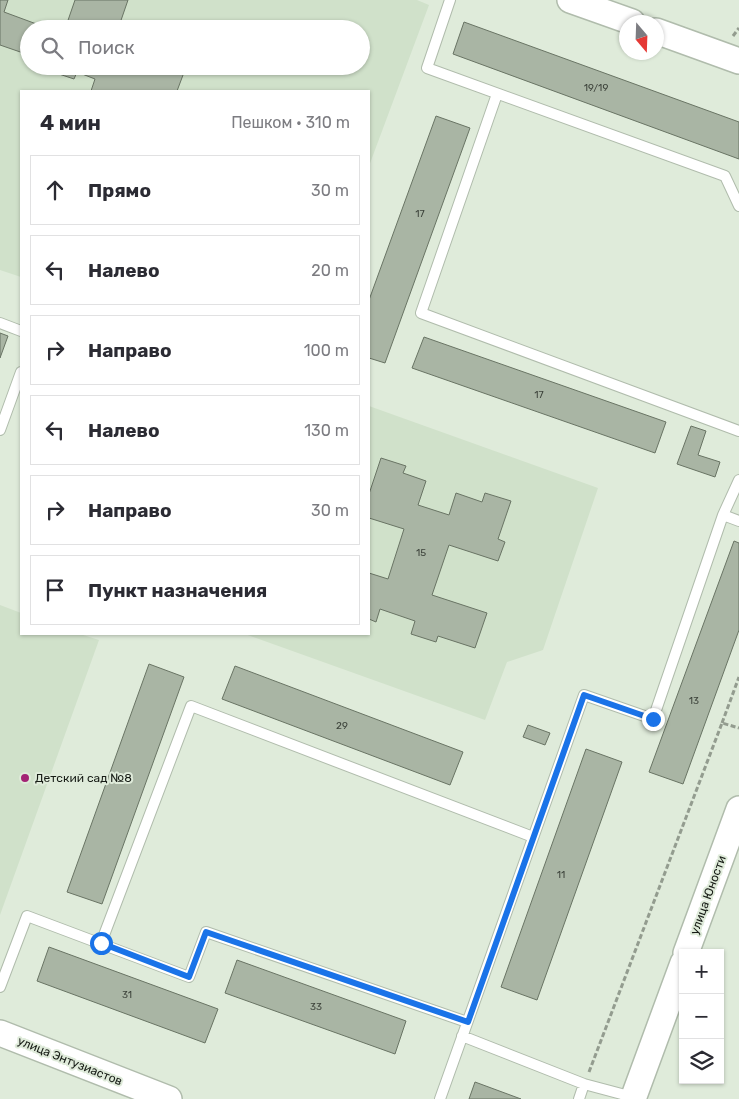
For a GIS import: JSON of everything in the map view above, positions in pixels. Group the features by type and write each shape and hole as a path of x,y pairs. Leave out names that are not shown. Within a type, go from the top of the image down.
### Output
{"street":[{"path":"570,0 619,17"},
{"path":"664,34 734,51"},
{"name":"улица Юности","path":"688,949 729,852 739,809"},
{"path":"634,1098 679,974"},
{"name":"улица Энтузиастов","path":"0,1033 153,1096"}],"lane":[{"path":"450,0 427,68 725,176 739,206"},
{"path":"497,94 421,313 739,431"},
{"path":"0,323 20,331"},
{"path":"0,430 2,418 20,374"},
{"path":"440,1099 584,695 653,719 723,515 739,480"},
{"path":"723,515 739,521"},
{"path":"101,943 191,706 533,837"},
{"path":"0,988 27,916 189,977 206,932 468,1022"},
{"path":"462,1036 584,1084 634,1098"},
{"path":"579,1099 584,1084"}],"path":[{"path":"734,51 739,28"},
{"path":"584,1084 739,676"},
{"path":"722,723 739,728"}],"shaded area":[{"path":"0,0 417,0 429,5 370,163 370,90 20,90 20,277 0,270"},
{"path":"370,406 598,488 543,650 507,662 485,720 248,635 370,635"},
{"name":"Детский сад №8","path":"0,605 20,613 20,635 83,635 99,640 0,915"}],"building":[{"path":"0,0 8,0 4,12 26,20 20,20 20,52 0,45"},
{"path":"75,0 128,0 121,20 68,20"},
{"path":"464,22 739,122 739,159 453,54"},
{"path":"62,75 76,75 74,79"},
{"path":"85,75 183,75 177,90 91,90 95,79"},
{"path":"436,116 470,128 385,363 370,358 370,297"},
{"path":"0,333 8,336 0,358"},
{"path":"424,337 666,422 655,453 412,368"},
{"path":"691,426 706,431 698,455 720,462 715,477 677,464"},
{"path":"381,458 406,466 403,473 426,481 418,505 449,515 456,493 482,502 485,493 511,501 498,539 505,542 498,561 449,545 432,595 487,613 475,648 438,636 436,642 411,634 415,621 380,609 376,622 370,619 370,573 388,579 404,529 370,518 370,491"},
{"path":"734,541 739,543 739,630 683,784 649,772"},
{"path":"149,664 184,677 102,904 67,892"},
{"path":"235,666 463,752 450,785 222,699"},
{"path":"528,725 550,733 545,745 523,737"},
{"path":"586,749 622,762 537,1000 501,987"},
{"path":"49,947 218,1009 205,1043 37,981"},
{"path":"237,960 406,1021 395,1054 225,993"},
{"path":"475,1082 521,1099 469,1099"}],"place":[{"name":"Детский сад №8","path":"25,778"}],"route":[{"path":"101,943 189,977 206,932 468,1022 584,695 653,719"}]}
